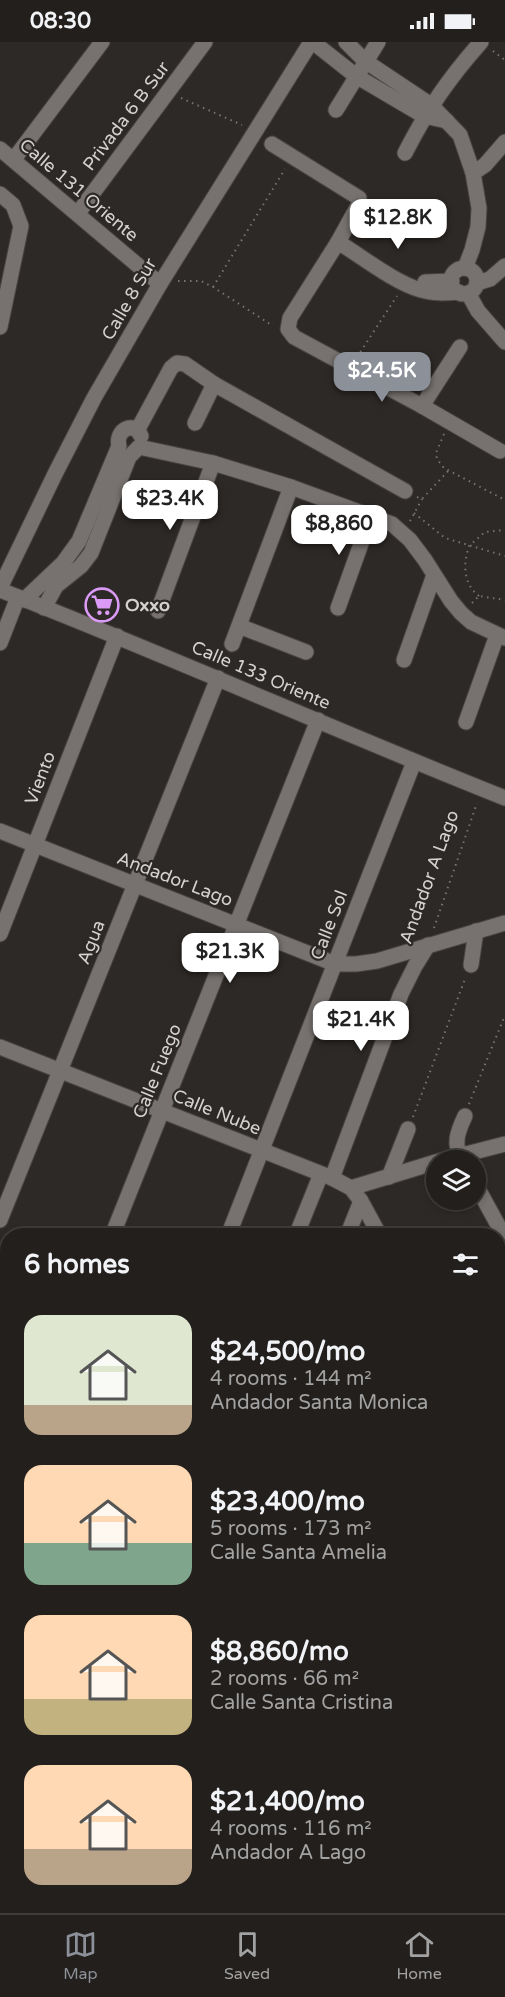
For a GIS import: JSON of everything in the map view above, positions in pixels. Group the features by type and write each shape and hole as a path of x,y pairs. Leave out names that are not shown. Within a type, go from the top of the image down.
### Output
{"street":[{"path":"14,159 102,42"},
{"name":"Privada 6 B Sur","path":"78,213 205,42"},
{"path":"312,42 356,76 447,122 460,135 473,173 479,208 478,227 465,268 475,273 464,287"},
{"name":"Calle 8 Sur","path":"0,589 60,464 160,284 312,42"},
{"path":"346,42 365,61 427,111"},
{"path":"336,111 378,42"},
{"path":"405,153 427,111 481,42"},
{"path":"473,173 485,165 505,141"},
{"path":"272,144 359,198 341,237 290,318 288,329 294,337 422,406 500,452"},
{"name":"Calle 131 Oriente","path":"0,149 160,284"},
{"path":"0,194 13,205 21,226 0,327"},
{"path":"341,237 409,277 431,283 464,287"},
{"path":"341,237 405,284 431,292 464,287 490,279 505,266"},
{"path":"464,287 478,311 505,342"},
{"path":"422,406 460,347"},
{"path":"44,608 56,586 75,561 79,541 119,446 120,434 134,428 171,368 177,363 184,364 214,384 405,491"},
{"path":"195,423 214,384"},
{"path":"0,643 21,598 75,561 91,553 129,457 139,447 142,438 134,428"},
{"path":"139,447 213,463 291,487 392,524 404,534 426,560 461,613 471,622 501,636 466,722"},
{"path":"158,611 213,463"},
{"path":"232,644 291,487"},
{"path":"338,608 371,516"},
{"path":"404,660 434,575"},
{"name":"Calle 133 Oriente","path":"0,589 505,798"},
{"path":"239,626 306,652"},
{"name":"Viento","path":"0,934 117,636"},
{"name":"Agua","path":"1,1217 218,678"},
{"name":"Calle Fuego","path":"115,1228 318,720"},
{"name":"Calle Sol","path":"231,1228 414,762"},
{"name":"Andador Lago","path":"0,831 335,964"},
{"path":"335,964 377,961 505,923"},
{"path":"471,965 477,937 476,931"},
{"name":"Andador A Lago","path":"300,1228 326,1176 401,994 428,945"},
{"name":"Calle Nube","path":"0,1047 262,1150 351,1188"},
{"path":"458,1150 457,1134 465,1116"},
{"path":"389,1177 408,1130"},
{"path":"486,1150 505,1144"},
{"path":"376,1228 351,1188 426,1165"},
{"path":"350,1228 361,1201"},
{"path":"486,1203 500,1228"}],"path":[{"path":"168,92 257,132"},
{"path":"213,286 292,156"},
{"path":"160,284 193,279 213,286 275,327 288,329"},
{"path":"350,367 405,284"},
{"path":"448,423 436,453 440,464 505,500"},
{"path":"404,534 422,500 449,470"},
{"path":"405,491 422,500"},
{"path":"414,513 445,538 505,556"},
{"path":"505,530 485,532 469,546 465,575 471,590 479,596 505,600"},
{"path":"461,613 479,596"},
{"name":"Andador A Lago","path":"428,945 483,789"},
{"path":"408,1130 471,965"},
{"path":"465,1116 505,1015"}],"place":[{"name":"Oxxo","path":"102,605"}]}
